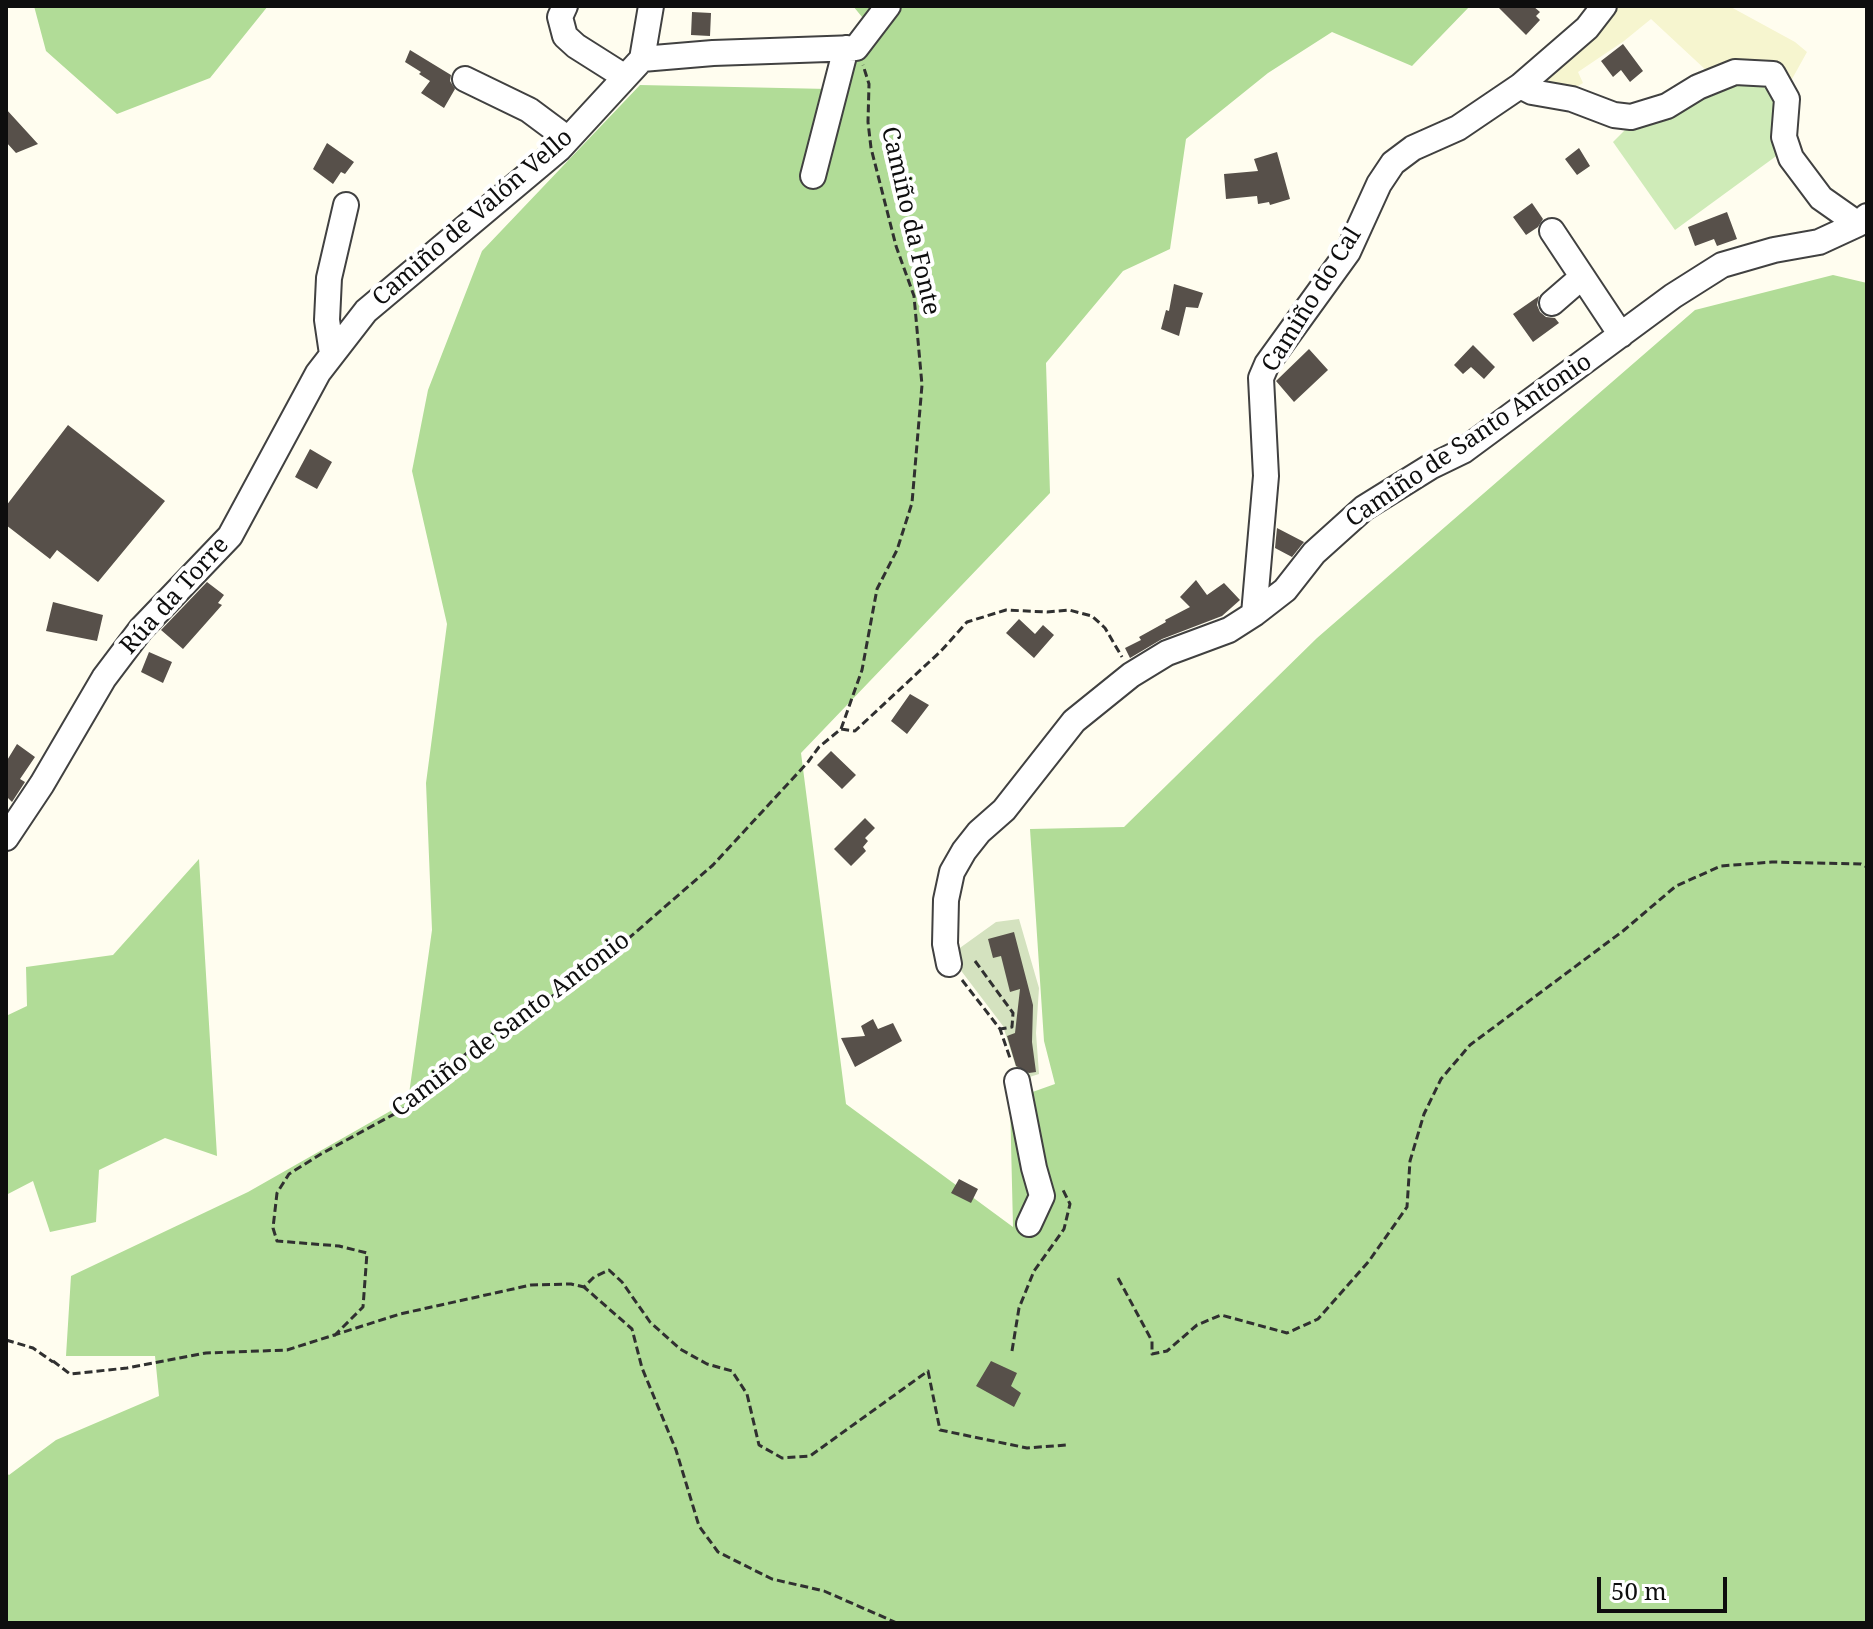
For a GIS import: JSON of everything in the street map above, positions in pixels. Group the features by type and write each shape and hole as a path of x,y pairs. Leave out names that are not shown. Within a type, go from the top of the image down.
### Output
{"street":[{"path":"565,6 560,17 565,36 625,77"},
{"path":"651,6 642,59 851,48"},
{"path":"813,176 851,48 888,6"},
{"name":"Camiño do Cal","path":"1254,614 1266,476 1261,378 1267,364 1348,252 1379,184 1393,163 1413,148 1458,128 1520,86 1587,28 1604,6"},
{"name":"Camiño de Valón Vello","path":"366,311 568,139 642,59"},
{"path":"1520,86 1532,92 1572,99 1614,115 1631,117 1667,106 1698,87 1735,72 1773,74 1787,99 1784,137 1791,158 1821,198 1862,220"},
{"path":"465,79 529,110 568,139"},
{"path":"332,354 327,320 329,278 346,205"},
{"name":"Camiño de Santo Antonio","path":"949,964 945,944 946,900 952,872 979,832 1004,810 1074,721 1131,675 1167,653 1229,630 1254,614 1285,590 1314,553 1364,508 1430,467 1463,451 1673,296 1722,265 1774,250 1819,242 1862,220"},
{"path":"1552,231 1621,335"},
{"path":"1552,303 1582,277"},
{"name":"Rúa da Torre","path":"6,838 42,784 104,678 141,629 230,536 318,373 366,311"},
{"path":"1017,1081 1042,1196 1029,1224"}],"path":[{"name":"Camiño da Fonte","path":"841,729 862,670 877,589 897,550 912,503 922,385 914,296 896,246 871,148 869,84 851,48"},
{"name":"Camiño de Santo Antonio","path":"334,1336 363,1307 367,1253 339,1246 277,1241 273,1228 277,1193 289,1174 407,1107 453,1064 508,1022 573,984 606,958 713,865 819,747 841,729 855,731 941,651 967,622 1006,610 1069,610 1092,616 1105,628 1131,675"},
{"path":"1118,1278 1152,1341 1152,1354 1167,1351 1197,1325 1221,1315 1287,1333 1318,1319 1369,1261 1407,1207 1410,1161 1424,1114 1441,1079 1470,1045 1623,931 1676,886 1721,866 1772,862 1861,864 1867,867"},
{"path":"949,964 1000,1029 1012,1027 1013,1013 975,961"},
{"path":"584,1287 594,1277 609,1270 622,1282 650,1322 680,1349 707,1364 732,1371 747,1394 759,1445 782,1458 810,1456 928,1371 940,1430 1027,1448 1066,1445"},
{"path":"53,1361 70,1374 127,1368 206,1353 287,1350 400,1314 531,1285 571,1284 584,1287 632,1329 642,1368 676,1450 699,1526 718,1552 772,1579 824,1591 897,1623"},
{"path":"6,1340 33,1348 61,1367"}],"green space":[{"path":"34,6 268,6 210,78 117,114 46,51"},
{"path":"853,6 1470,6 1412,66 1332,32 1268,73 1186,139 1170,249 1123,271 1046,363 1050,493 801,753 846,1104 1013,1227 1010,1100 1055,1084 1044,1041 1030,829 1124,827 1317,638 1695,310 1833,275 1867,283 1867,1623 6,1623 6,1473 9,1475 56,1440 159,1396 155,1356 66,1356 71,1276 248,1192 408,1101 432,930 426,783 447,624 412,471 428,390 482,251 640,85 829,89 867,23"},
{"path":"1618,6 1729,6 1795,42 1807,52 1792,79 1773,68 1708,72 1651,19 1578,72 1583,83 1573,89 1537,88"},
{"path":"1734,79 1764,80 1777,90 1779,154 1675,230 1613,142 1637,118"},
{"path":"199,859 217,1156 165,1138 99,1170 96,1222 50,1232 33,1181 6,1195 6,1016 27,1006 26,967 113,955"},
{"path":"1019,919 1039,988 1036,1033 1039,1074 1020,1080 1003,1026 956,964 957,950 996,922"}],"building":[{"path":"1497,6 1533,6 1540,12 1536,16 1540,20 1526,35"},
{"path":"692,12 711,13 710,36 691,35"},
{"path":"1623,44 1643,71 1630,82 1621,70 1613,77 1601,61"},
{"path":"410,50 451,75 450,81 455,89 444,108 421,93 430,81 405,62"},
{"path":"6,109 38,144 16,153 6,142"},
{"path":"327,143 354,162 345,174 341,172 333,184 313,169"},
{"path":"1579,148 1590,166 1577,175 1565,159"},
{"path":"1277,152 1290,199 1270,205 1269,202 1258,204 1257,196 1226,199 1224,174 1258,171 1254,159"},
{"path":"1532,203 1543,219 1526,235 1513,217"},
{"path":"1727,212 1737,239 1717,246 1714,239 1695,246 1688,227"},
{"path":"1174,284 1203,293 1198,308 1186,307 1179,336 1161,329 1166,310 1169,311"},
{"path":"1539,296 1537,305 1540,312 1559,323 1533,342 1513,314"},
{"path":"1473,345 1495,367 1484,379 1471,367 1463,374 1454,365"},
{"path":"1309,349 1328,370 1294,402 1276,381"},
{"path":"68,425 165,501 98,582 57,550 50,559 6,525 6,506"},
{"path":"310,449 332,462 317,489 295,477"},
{"path":"1277,528 1304,542 1292,557 1275,548"},
{"path":"1196,580 1207,595 1224,583 1240,600 1222,616 1162,639 1130,658 1125,648 1190,607 1180,597"},
{"path":"207,582 224,595 218,603 222,605 183,649 161,630"},
{"path":"53,602 103,615 97,641 46,631"},
{"path":"1019,619 1035,634 1043,625 1054,635 1034,658 1006,633"},
{"path":"149,652 172,662 163,683 141,672"},
{"path":"910,694 929,705 907,734 891,721"},
{"path":"17,744 35,757 20,779 25,782 12,802 8,798 6,801 6,762"},
{"path":"831,751 856,775 842,789 817,765"},
{"path":"865,818 875,828 865,838 868,841 863,847 866,851 851,866 834,849"},
{"path":"1014,932 1033,1005 1032,1042 1036,1072 1029,1073 1016,1066 1007,1036 1015,1033 1020,989 1010,992 1001,956 993,958 988,939"},
{"path":"873,1019 878,1029 893,1023 902,1041 855,1067 841,1038 865,1036 861,1026"},
{"path":"959,1179 978,1189 971,1203 951,1193"},
{"path":"991,1361 1017,1373 1011,1386 1021,1393 1014,1407 976,1386"}]}
